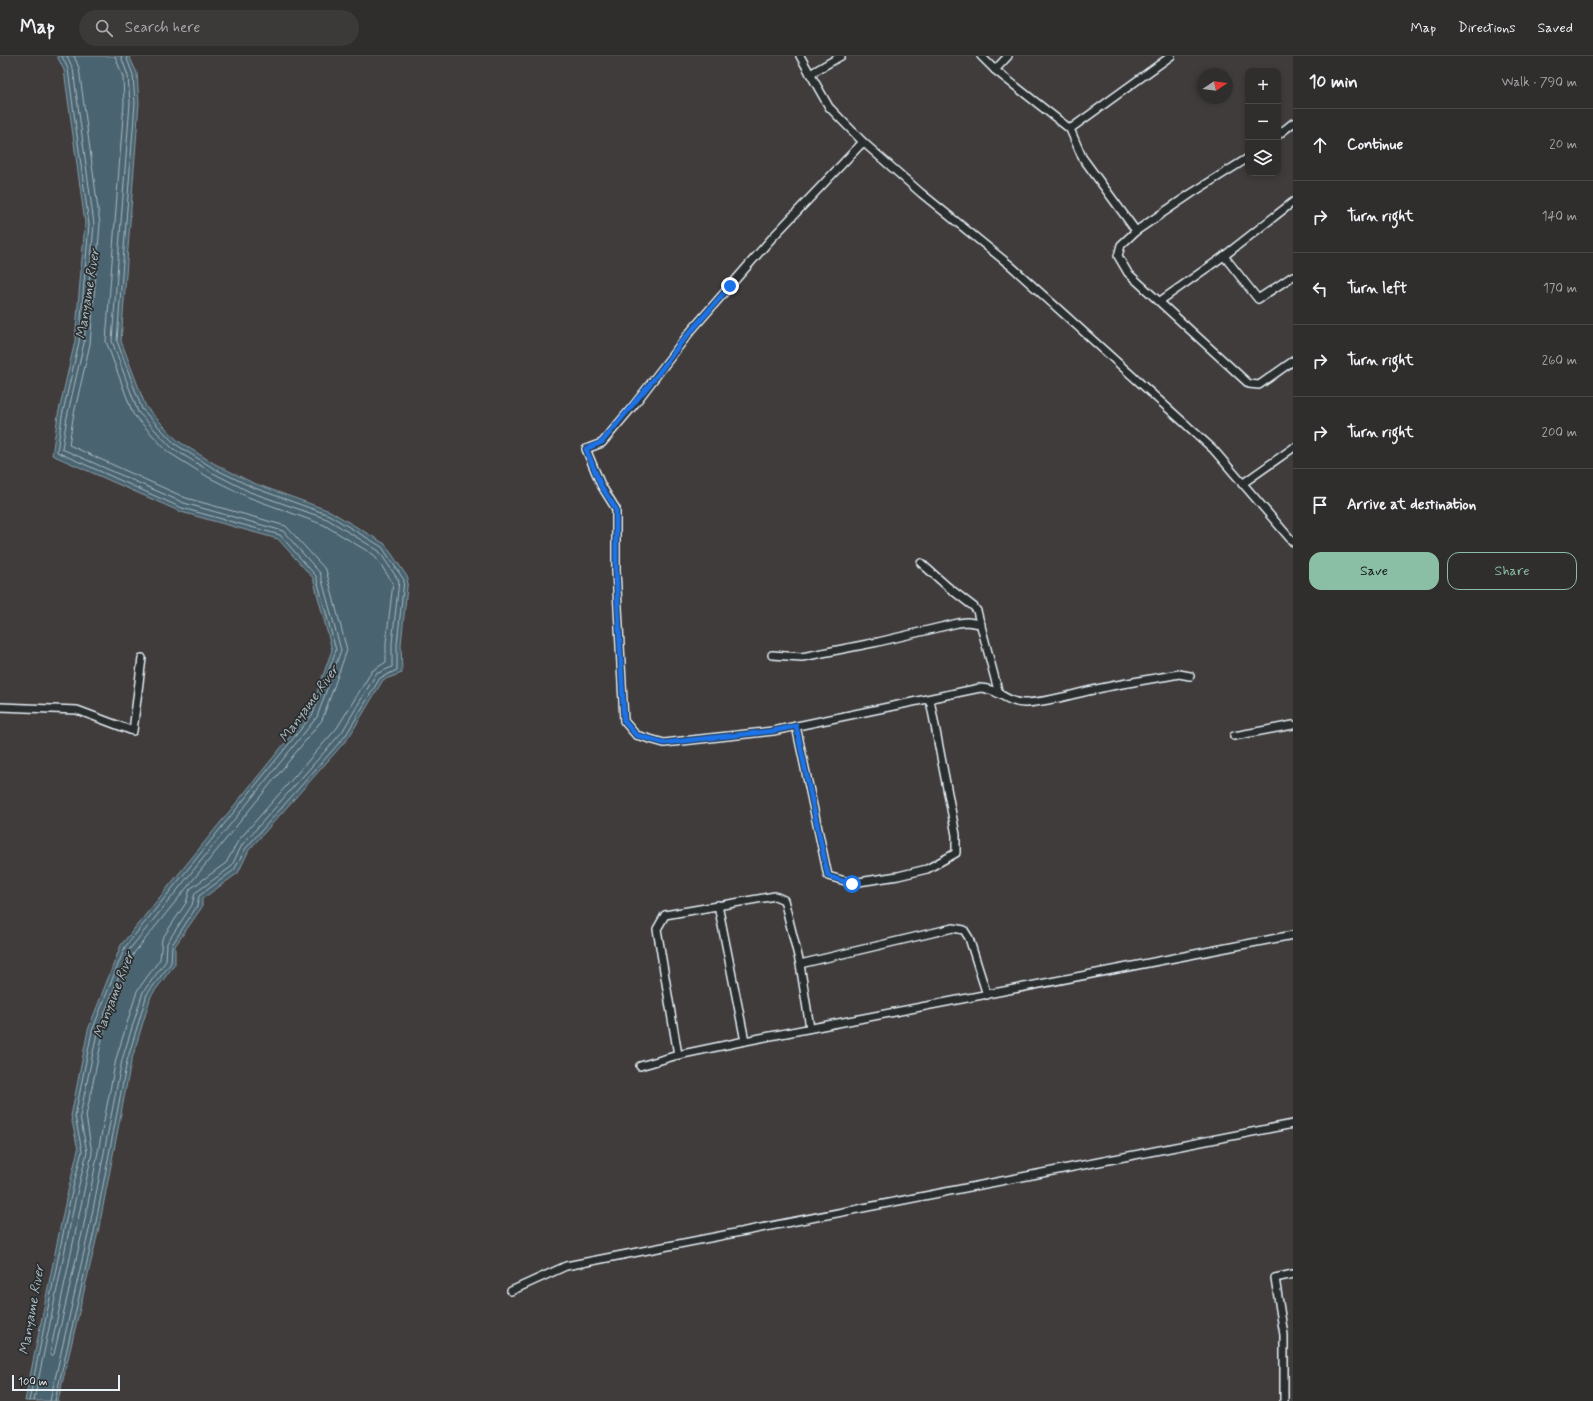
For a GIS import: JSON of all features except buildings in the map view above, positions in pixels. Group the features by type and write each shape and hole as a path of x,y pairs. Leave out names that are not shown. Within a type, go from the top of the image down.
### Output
{"street":[{"path":"800,56 829,107 863,142 921,193 1011,266 1213,449 1242,484 1292,539"},
{"path":"810,74 841,56"},
{"path":"981,56 996,70 1070,129 1082,157 1136,231"},
{"path":"996,70 1008,56"},
{"path":"1070,129 1171,56"},
{"path":"1281,133 1293,123"},
{"path":"863,142 772,238 690,332 634,405 602,442 586,449 601,486 616,509 616,570 624,721 636,735 664,743 773,731 930,700 980,688 999,694 1010,702 1024,704 1051,700 1096,689 1179,674 1190,676"},
{"path":"1245,160 1192,192 1136,231 1121,245 1118,256 1128,273 1250,384 1259,385 1293,362"},
{"path":"1160,301 1224,256 1293,202"},
{"path":"1224,256 1258,299 1293,276"},
{"path":"1242,484 1293,448"},
{"path":"921,562 948,587 974,607 981,624 999,694"},
{"path":"772,655 802,657 878,642 958,623 967,622 981,624"},
{"path":"0,707 77,710 133,731 142,658"},
{"path":"796,726 828,876 852,884 898,876 928,869 956,853 956,835 930,700"},
{"path":"1234,736 1293,725"},
{"path":"678,1055 657,929 665,915 775,896 784,900 800,964 810,1028"},
{"path":"718,905 745,1041"},
{"path":"800,964 953,928 964,930 969,938 987,995"},
{"path":"640,1066 678,1055 745,1041 1293,935"},
{"path":"511,1291 566,1266 1293,1124"},
{"path":"1284,1401 1284,1335 1275,1278 1293,1274"}],"water":[{"name":"Manyame River","path":"57,56 129,56 137,73 139,103 121,341 146,407 178,441 215,464 253,483 330,511 385,544 408,578 401,644 402,673 383,680 349,737 249,850 238,873 202,899 202,907 175,946 175,964 151,996 131,1062 98,1232 58,1401 25,1401 66,1199 78,1150 71,1116 88,1030 121,945 310,712 332,650 313,578 278,539 181,512 52,455 58,415 75,341 85,223 64,70"}],"route":[{"path":"730,286 680,344 634,405 602,442 586,449 601,486 616,509 616,570 624,721 636,735 664,743 704,737 773,731 796,726 828,876 852,884"}]}
